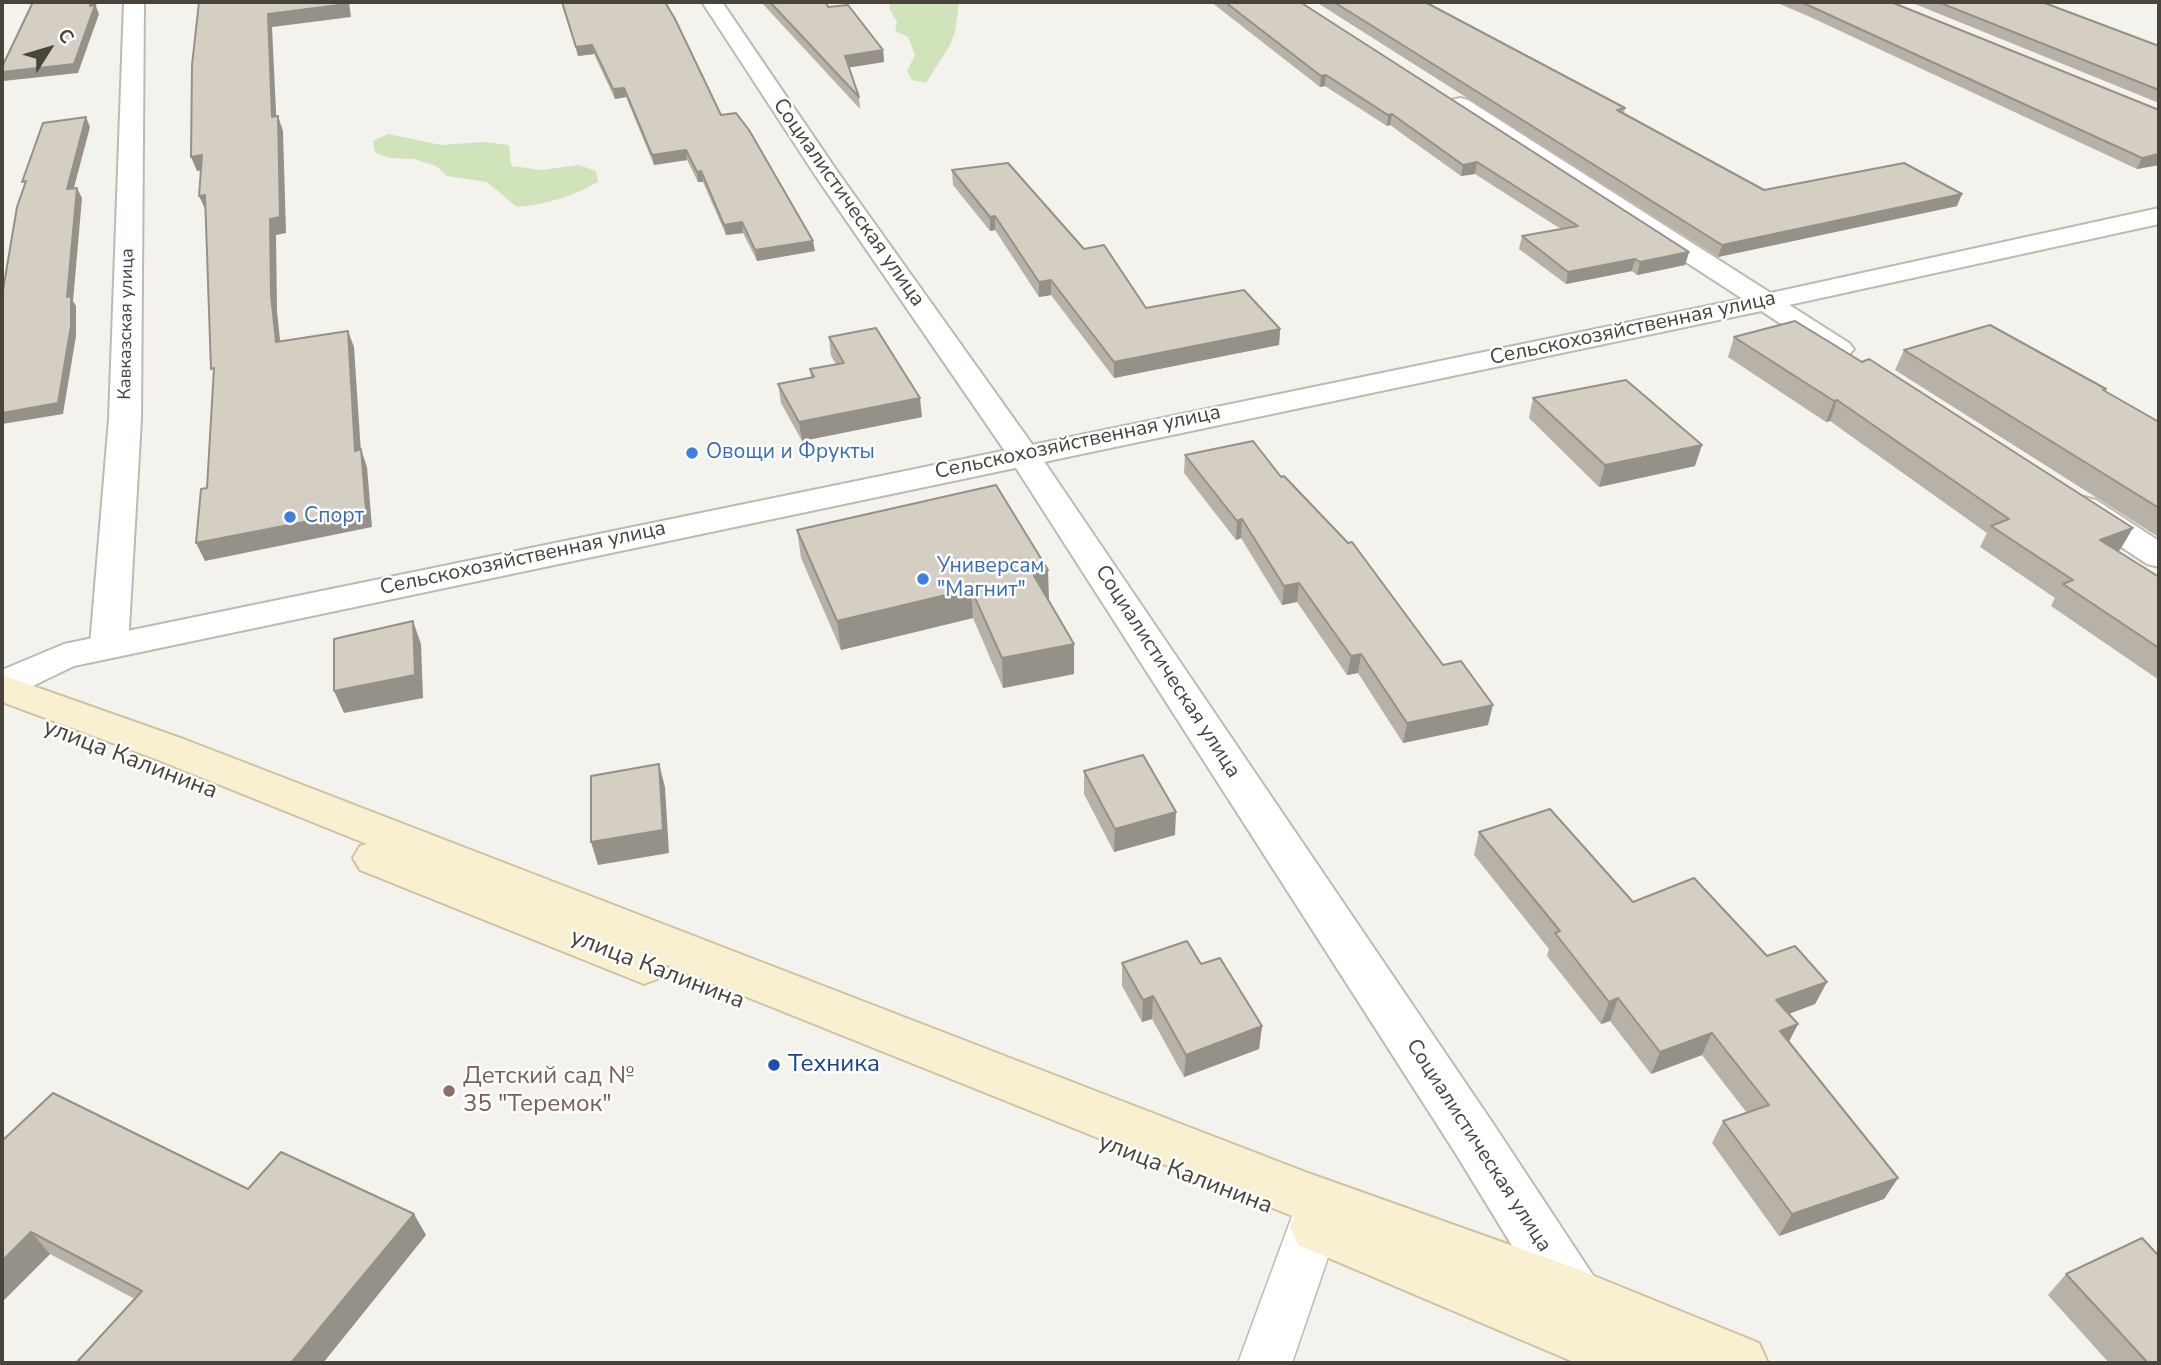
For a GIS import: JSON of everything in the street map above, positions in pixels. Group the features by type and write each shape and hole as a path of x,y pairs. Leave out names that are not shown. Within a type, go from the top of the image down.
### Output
{"main road":[{"path":"2,686 172,750 1304,1196 1572,1294 1646,1327 1739,1363"},
{"name":"улица Калинина","path":"2,712 144,763 458,893 1313,1225 1626,1357"}],"street":[{"name":"Кавказская улица","path":"109,646 125,419 134,2"},
{"name":"Социалистическая улица","path":"712,2 827,175 1023,454 1466,1126 1572,1294 1626,1357"},
{"path":"1439,92 1858,362"},
{"name":"Сельскохозяйственная улица","path":"2,686 64,656 109,646 1023,454 1766,302 2159,216"},
{"path":"2067,496 2159,556"},
{"path":"1265,1363 1313,1225"}],"green space":[{"path":"891,2 959,2 955,32 950,45 926,83 912,80 907,71 915,55 908,37 895,31 897,22 889,8"},
{"path":"388,134 441,145 483,142 509,145 511,166 542,170 579,165 596,171 598,182 559,199 517,207 487,182 447,176 436,166 414,159 391,158 375,153 373,141"}],"building":[{"path":"33,2 91,2 90,6 95,5 74,64 2,72 2,67"},
{"path":"199,2 347,2 268,14 272,117 278,116 280,217 270,219 271,295 276,342 348,331 355,451 361,449 366,510 196,543 201,489 207,488 214,368 211,369 205,195 199,196 202,155 191,157 192,65"},
{"path":"562,2 665,2 721,115 736,113 749,130 813,241 755,250 742,222 724,225 701,171 697,172 686,150 652,155 624,88 613,89 592,45 576,47"},
{"path":"770,2 826,2 828,7 848,5 883,50 845,56 859,97"},
{"path":"1225,2 1300,2 1689,252 1568,272 1522,236 1578,226 1477,162 1463,165 1392,114 1388,115 1326,75 1321,76"},
{"path":"1334,2 1425,2 1625,108 1617,110 1764,190 1904,163 1962,194 1722,245"},
{"path":"1801,2 1891,2 2159,110 2159,154 2142,158"},
{"path":"1938,2 2042,2 2159,46 2159,90"},
{"path":"86,117 67,189 77,188 67,297 71,296 71,326 58,403 2,413 2,296 17,207 26,181 22,182 43,123"},
{"path":"1008,163 1084,249 1104,245 1146,308 1244,290 1280,329 1114,362 1051,280 1039,282 995,216 990,217 952,170"},
{"path":"1795,321 1862,362 1869,359 2133,528 2100,540 2159,577 2159,648 2063,584 2073,580 1991,526 2009,519 1837,400 1834,401 1734,337"},
{"path":"1990,325 2106,389 2103,390 2159,422 2159,508 1904,350"},
{"path":"876,328 920,398 799,422 778,384 814,377 810,369 844,363 829,337"},
{"path":"1626,380 1702,445 1605,465 1533,398"},
{"path":"1253,441 1281,477 1284,476 1348,543 1352,542 1443,665 1461,661 1493,705 1407,723 1361,654 1351,656 1299,583 1284,586 1242,519 1237,521 1185,455"},
{"name":"Универсам \"Магнит\"","path":"996,485 1048,570 1033,574 1074,644 1002,658 971,589 837,621 797,530"},
{"path":"413,621 415,675 334,691 334,639"},
{"path":"1143,755 1176,812 1115,829 1084,771"},
{"path":"659,764 663,830 591,842 591,776"},
{"path":"1550,809 1633,902 1694,878 1767,956 1795,946 1827,982 1776,1000 1798,1024 1780,1031 1898,1178 1792,1214 1723,1121 1769,1105 1712,1033 1660,1052 1618,998 1609,1002 1555,933 1560,931 1479,832"},
{"path":"1187,941 1201,964 1220,958 1262,1026 1186,1055 1153,996 1143,1000 1122,963"},
{"path":"53,1093 248,1189 281,1152 414,1214 291,1363 76,1363 142,1291 31,1232 2,1261 2,1141"},
{"path":"2142,1238 2159,1256 2159,1363 2148,1363 2066,1274"}],"place":[{"name":"Овощи и Фрукты","path":"692,453"},
{"name":"Спорт","path":"290,517"},
{"name":"Универсам \"Магнит\"","path":"923,579"},
{"name":"Техника","path":"774,1065"},
{"name":"Детский сад № 35 \"Теремок\"","path":"449,1091"}]}
